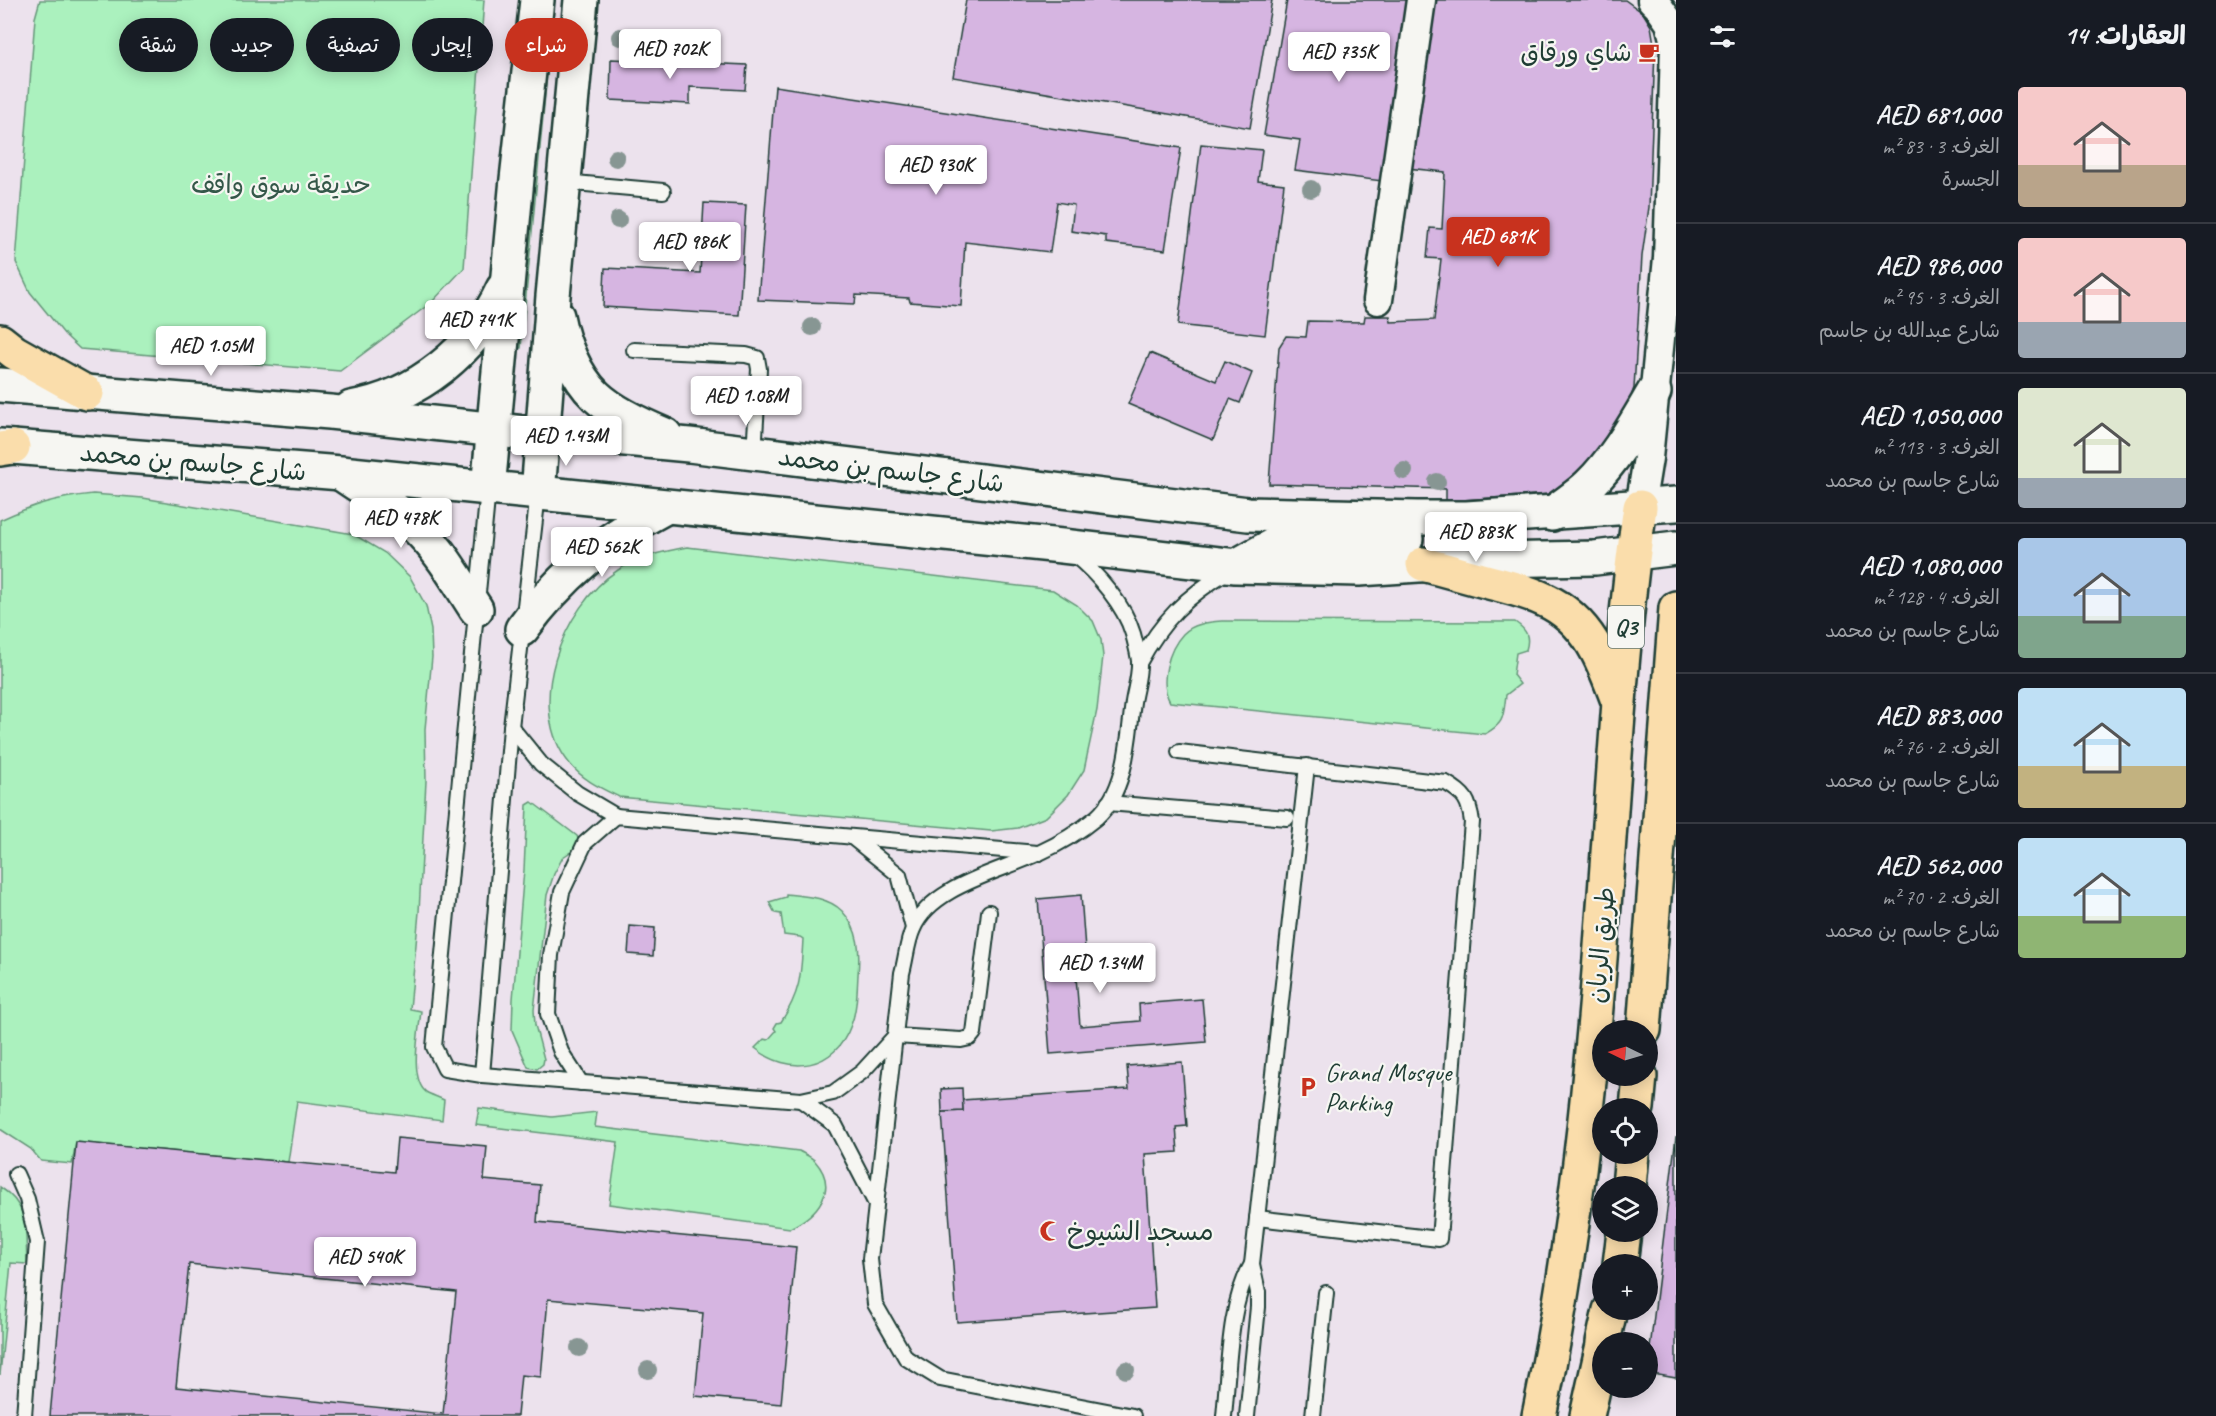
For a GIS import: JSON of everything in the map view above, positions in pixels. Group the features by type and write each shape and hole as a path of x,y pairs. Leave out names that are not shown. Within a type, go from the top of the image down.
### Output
{"main road":[{"path":"0,341 14,352 87,393"},
{"name":"طريق الريان","path":"1539,1416 1553,1348 1585,1133 1619,702 1636,531"},
{"path":"1423,564 1534,594 1567,613 1584,631 1597,651 1619,702"},
{"name":"طريق الريان","path":"1645,1020 1666,797 1676,608"},
{"path":"1666,797 1676,711"},
{"path":"1587,1416 1592,1394"}],"street":[{"path":"488,489 517,179 537,0"},
{"path":"538,494 553,296 581,0"},
{"path":"1378,300 1421,0"},
{"path":"1636,531 1648,458 1668,258 1675,43 1670,23 1659,2"},
{"path":"330,412 359,407 387,398 432,376 480,328 496,304 509,277"},
{"path":"553,296 559,327 569,354 596,396 625,416 689,445"},
{"name":"شارع جاسم بن محمد","path":"0,385 330,412 543,435 583,435 689,445 1248,514 1417,519 1552,514 1636,531 1676,548"},
{"path":"1552,514 1588,487 1603,471 1626,439 1654,392"},
{"name":"شارع جاسم بن محمد","path":"4,447 341,474 1062,546 1236,566 1359,569 1493,560 1595,558 1676,504"},
{"path":"341,474 422,533 476,609"},
{"path":"522,629 552,591 584,559 629,527 665,507"},
{"path":"1236,566 1272,546 1291,542 1650,531 1664,525 1676,514"}],"lane":[{"path":"564,182 663,191"},
{"path":"634,350 746,355 757,358 759,369 754,454"},
{"path":"488,489 434,1047 445,1068 482,1075 801,1100 833,1093 862,1072 895,1036"},
{"path":"482,1075 511,727 538,494"},
{"path":"1062,546 1085,564 1104,585 1122,611 1133,634 1139,663"},
{"path":"1132,1416 940,1379 906,1358 875,1304 870,1259 902,973 913,928 931,903 965,884 1039,854 1098,816 1108,803 1121,773 1139,663 1150,642 1181,605 1199,589 1236,566"},
{"path":"511,727 541,764 577,793 616,816 1039,854"},
{"path":"1179,753 1446,783 1461,791 1470,805 1472,822 1438,1239 1257,1218"},
{"path":"1247,1416 1258,1307 1252,1264 1307,766"},
{"path":"1108,803 1287,818"},
{"path":"581,1083 561,1052 548,1014 551,955 562,892 585,843 616,816"},
{"path":"854,838 899,875 913,928"},
{"path":"895,1036 961,1040 970,1038 974,1033 989,912"},
{"path":"801,1100 834,1125 857,1163 876,1204"},
{"path":"16,1174 27,1199 36,1242 24,1416"},
{"path":"1224,1416 1236,1304 1252,1264"},
{"path":"1312,1416 1326,1293"}],"green space":[{"name":"حديقة سوق واقف","path":"40,0 484,0 483,18 412,18 412,72 479,72 464,268 432,302 340,371 80,349 65,335 30,292 16,262 35,18"},
{"path":"546,0 554,0 552,18 544,18"},
{"path":"539,72 547,72 521,348 512,347"},
{"path":"93,494 143,498 353,534 385,553 410,577 426,606 431,630 432,657 425,729 426,781 419,912 410,1009 421,1011 416,1054 418,1076 426,1092 444,1100 442,1120 297,1101 288,1162 76,1142 72,1164 41,1161 31,1149 0,1129 0,520 45,503 67,497"},
{"path":"687,547 1053,590 1077,605 1093,621 1101,640 1103,656 1097,710 1084,770 1068,795 1046,817 1018,828 991,831 619,797 599,787 575,770 556,741 550,715 550,688 555,660 566,632 580,608 598,586 634,561"},
{"path":"1223,621 1515,622 1525,631 1528,641 1526,650 1516,653 1513,675 1520,684 1506,695 1500,723 1485,734 1170,702 1165,686 1165,676 1169,658 1178,641 1192,627"},
{"path":"532,802 577,836 579,841 575,849 563,857 547,895 534,1010 535,1025 544,1059 543,1064 537,1069 528,1067 512,1030 527,805"},
{"path":"786,894 816,898 836,906 848,918 858,942 857,994 851,1025 844,1040 834,1052 810,1064 782,1063 755,1048 764,1039 768,1040 776,1031 774,1028 788,1011 799,982 803,939 784,935 781,914 775,913 769,902 786,897"},
{"path":"479,1108 552,1117 597,1112 595,1127 799,1151 814,1160 822,1171 825,1191 822,1200 809,1216 790,1228 609,1204 618,1142 476,1125"},
{"path":"0,1187 10,1195 22,1211 26,1230 27,1264 11,1263 0,1375"}],"building":[{"path":"966,0 1272,0 1250,128 953,77"},
{"path":"1287,0 1413,0 1382,181 1295,170 1300,140 1264,135"},
{"path":"1432,0 1625,0 1643,13 1651,26 1655,50 1649,207 1642,256 1634,388 1619,431 1577,482 1551,494 1446,501 1446,489 1269,484 1279,347 1286,336 1306,337 1308,321 1364,322 1365,316 1390,316 1391,322 1434,320 1441,259 1427,258 1430,228 1442,229 1445,172 1407,168"},
{"path":"611,59 747,65 745,90 690,87 690,104 610,100"},
{"path":"775,86 1181,148 1165,250 1106,243 1106,236 1071,231 1074,205 1057,202 1050,252 965,242 961,306 910,302 909,298 856,295 855,304 758,300"},
{"path":"1201,144 1262,150 1258,181 1284,184 1265,335 1178,325"},
{"path":"704,203 746,205 739,315 603,307 605,268 700,273"},
{"path":"1150,353 1216,381 1225,361 1252,373 1240,403 1230,399 1213,440 1128,404"},
{"path":"1081,895 1087,976 1076,977 1080,1026 1140,1021 1139,1004 1202,999 1206,1042 1050,1054 1038,899"},
{"path":"630,926 655,928 653,956 628,954"},
{"name":"مسجد الشيوخ","path":"1182,1062 1187,1126 1176,1127 1178,1152 1145,1154 1155,1308 957,1322 942,1112 963,1111 962,1100 1129,1089 1127,1066"},
{"path":"962,1088 963,1111 942,1112 941,1089"},
{"path":"1676,1136 1676,1378 1658,1375 1658,1332 1652,1332 1653,1320 1658,1320 1658,1283"},
{"path":"397,1138 487,1146 484,1180 540,1185 537,1222 796,1247 781,1404 695,1396 703,1313 548,1299 541,1377 521,1375 517,1416 50,1416 76,1142 394,1172","holes":["189,1264 456,1292 443,1414 176,1387"]}],"place":[{"name":"شاي ورقاق","path":"1649,52"},
{"name":"Grand Mosque Parking","path":"1308,1087"},
{"name":"مسجد الشيوخ","path":"1050,1231"}]}
